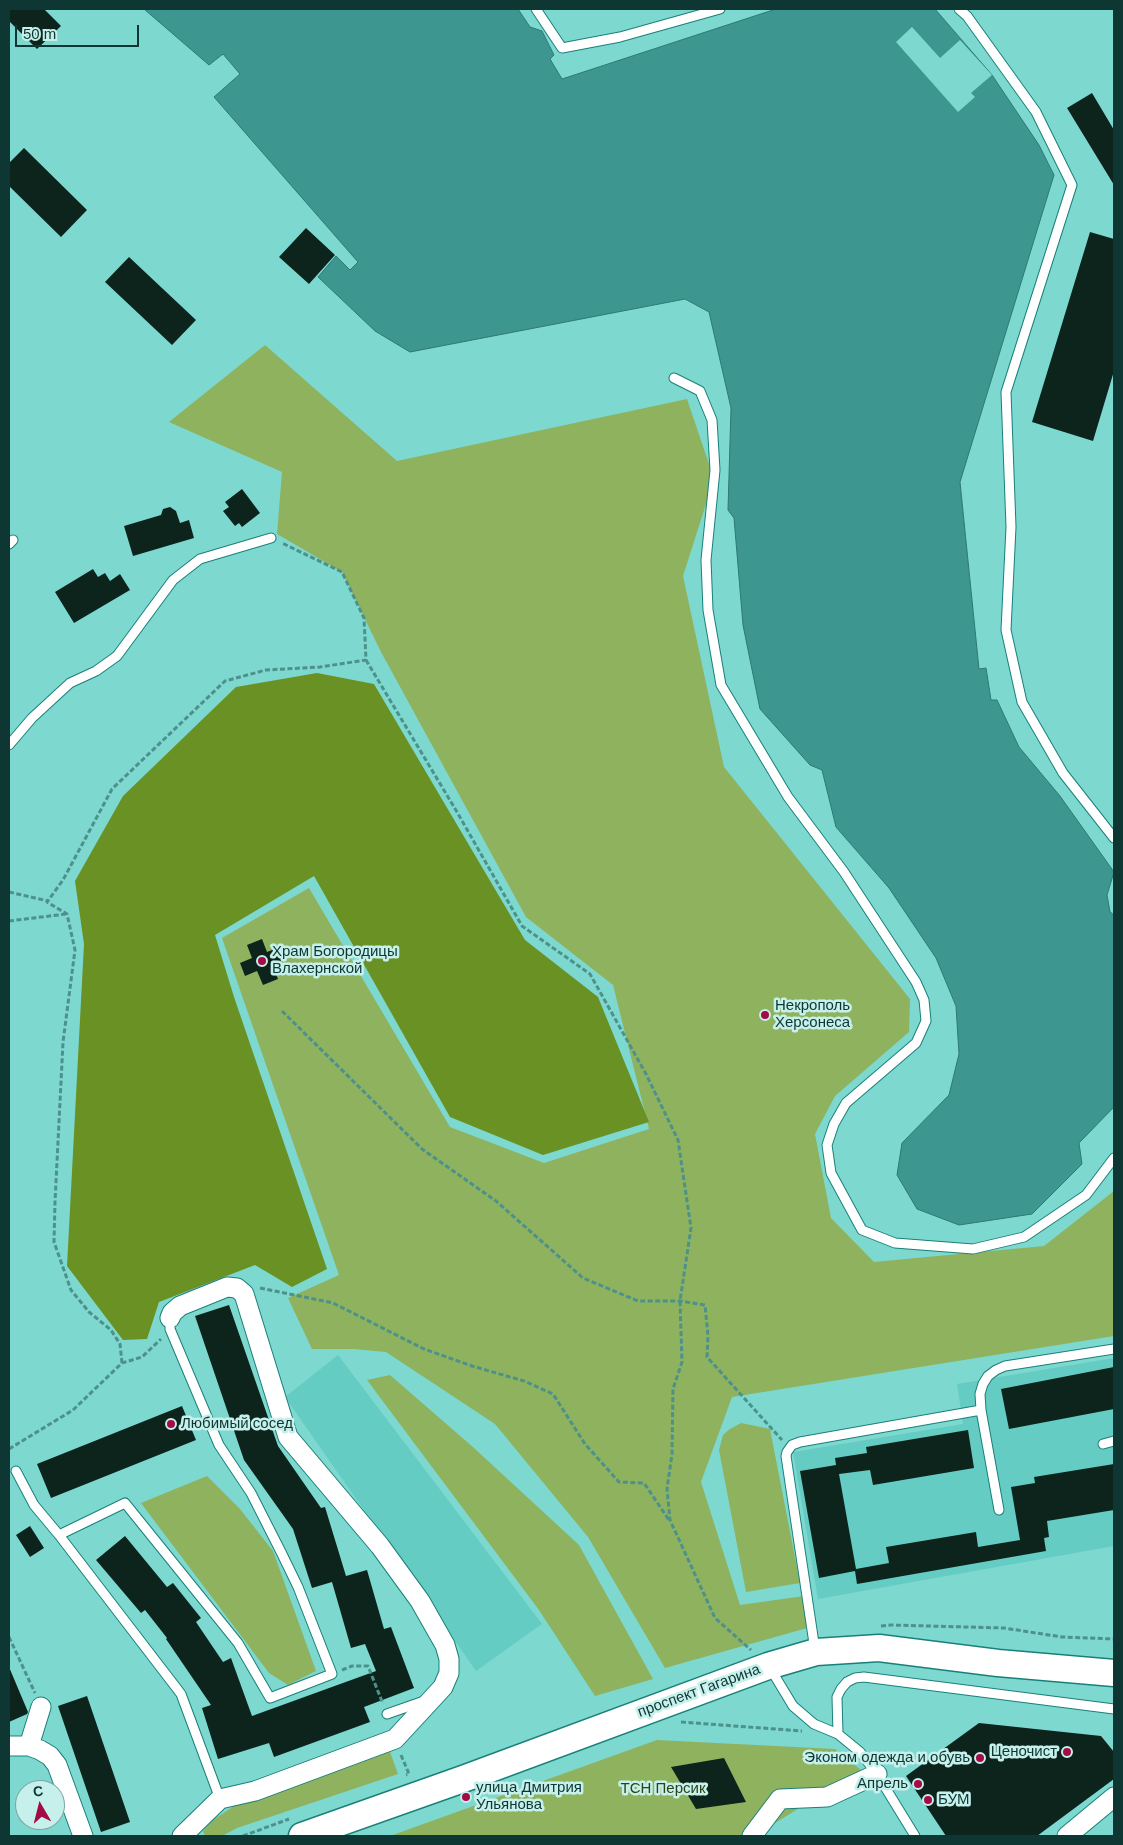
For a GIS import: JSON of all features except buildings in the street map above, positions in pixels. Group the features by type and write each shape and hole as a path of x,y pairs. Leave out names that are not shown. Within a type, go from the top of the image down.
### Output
{"main road":[{"name":"проспект Гагарина","path":"302,1836 463,1779 768,1666 816,1652 879,1648 998,1663 1114,1673"}],"street":[{"path":"170,1324 172,1313 180,1306 227,1287 237,1288 244,1294 288,1436 380,1546 420,1601 441,1638 449,1659 449,1674 443,1687 395,1739 255,1791 220,1799 182,1836"},
{"path":"29,1746 41,1707"},
{"path":"9,1746 29,1746 50,1756 57,1765 83,1836"},
{"path":"752,1836 780,1799 827,1797 877,1774"},
{"path":"1067,1836 1114,1797"}],"lane":[{"path":"536,9 562,48 620,37 720,9"},
{"path":"959,9 967,16 1036,112 1072,185 1006,392 1011,527 1006,630 1022,702 1063,773 1114,838"},
{"path":"674,378 700,391 712,420 715,470 706,560 708,610 721,685 788,797 844,872 916,982 924,1000 926,1021 916,1043 846,1103 834,1124 827,1145 831,1173 862,1230 895,1243 973,1249 1024,1237 1086,1195 1114,1158"},
{"path":"9,745 32,718 70,683 96,671 117,656 173,580 200,559 271,538"},
{"path":"59,1534 125,1503 234,1638 270,1698 332,1674 298,1587 251,1493 219,1446 170,1324"},
{"path":"1000,1510 980,1410 980,1394 988,1376 1005,1366 1114,1349"},
{"path":"816,1652 786,1456 789,1448 800,1442 980,1410"},
{"path":"1103,1444 1114,1441"},
{"path":"16,1471 34,1505 59,1534 181,1694 220,1799"},
{"path":"768,1666 793,1706 814,1724 838,1734 860,1752 877,1774 914,1836"},
{"path":"838,1734 837,1697 847,1682 864,1677 1114,1709"},
{"path":"387,1714 433,1698"}],"path":[{"path":"271,538 342,572 364,618 366,660 457,812 522,926 590,974 646,1074 678,1140 691,1228 680,1301 682,1362 673,1389 672,1454 666,1489 670,1520"},
{"path":"48,901 63,880 112,789 226,681 266,670 320,667 366,660"},
{"path":"9,892 48,901 67,914 75,950 64,1042 54,1202 54,1242 71,1290 88,1312 111,1330 120,1344 122,1363"},
{"path":"9,921 67,914"},
{"path":"282,1011 422,1150 496,1201 583,1278 638,1301 680,1301 705,1305 708,1357 789,1448"},
{"path":"237,1288 266,1288 333,1303 424,1349 472,1366 524,1381 554,1394 585,1444 619,1482 644,1483 670,1520 715,1618 768,1666"},
{"path":"9,1448 73,1410 122,1363 142,1357 170,1324"},
{"path":"9,1637 41,1707"},
{"path":"332,1674 352,1666 368,1666 387,1714"},
{"path":"673,1721 838,1734"},
{"path":"395,1739 409,1774 401,1777"}],"shaded area":[{"path":"338,1355 542,1624 476,1671 285,1397"},
{"path":"1114,1358 1114,1546 818,1599 793,1452 963,1424 957,1384"}],"green space":[{"name":"Некрополь Херсонеса","path":"265,345 397,461 687,399 714,479 683,576 724,767 910,999 909,1032 835,1096 815,1134 831,1218 874,1262 1044,1246 1114,1191 1114,1336 732,1397 701,1482 740,1605 804,1596 807,1628 665,1668 588,1537 495,1424 386,1352 353,1349 312,1349 288,1298 339,1275 222,938 309,888 450,1127 544,1163 649,1129 613,985 526,917 381,652 342,572 277,534 282,472 169,422"},
{"path":"317,673 374,684 525,940 598,997 649,1122 543,1155 450,1117 314,876 215,935 234,997 327,1269 292,1287 255,1265 159,1302 147,1339 123,1340 67,1266 84,944 75,881 123,796 236,687"},
{"path":"390,1375 474,1448 579,1545 653,1679 595,1696 539,1610 367,1380"},
{"path":"741,1423 770,1429 800,1583 746,1592 719,1450 723,1435"},
{"path":"207,1476 240,1509 273,1551 316,1671 288,1685 269,1673 141,1503"},
{"name":"ТСН Персик","path":"657,1740 835,1749 861,1770 754,1836 390,1836"},
{"path":"389,1749 398,1774 237,1828 222,1836 205,1836 203,1831 213,1820 234,1806"}],"water":[{"path":"144,9 518,9 530,27 542,31 554,55 550,59 562,79 776,9 935,9 992,75 1039,145 1054,175 960,482 979,669 986,668 991,700 997,700 1019,747 1060,796 1114,872 1107,895 1110,912 1114,915 1114,1107 1079,1143 1082,1164 1032,1214 959,1225 917,1209 897,1175 902,1143 949,1095 959,1054 956,1006 936,958 889,888 836,827 822,770 810,765 760,709 743,625 734,518 728,510 731,408 709,312 685,299 410,352 375,331 318,277 336,256 350,270 358,262 214,97 240,74 223,54 209,65"}],"pier":[{"path":"912,27 940,58 960,40 992,75 971,93 975,97 958,112 896,42"}],"place":[{"name":"Храм Богородицы Влахернской","path":"262,961"},
{"name":"Некрополь Херсонеса","path":"765,1015"},
{"name":"Любимый сосед","path":"171,1424"},
{"name":"Ценочист","path":"1067,1752"},
{"name":"Эконом одежда и обувь","path":"980,1758"},
{"name":"Апрель","path":"918,1784"},
{"name":"улица Дмитрия Ульянова","path":"466,1797"},
{"name":"БУМ","path":"928,1800"}]}
